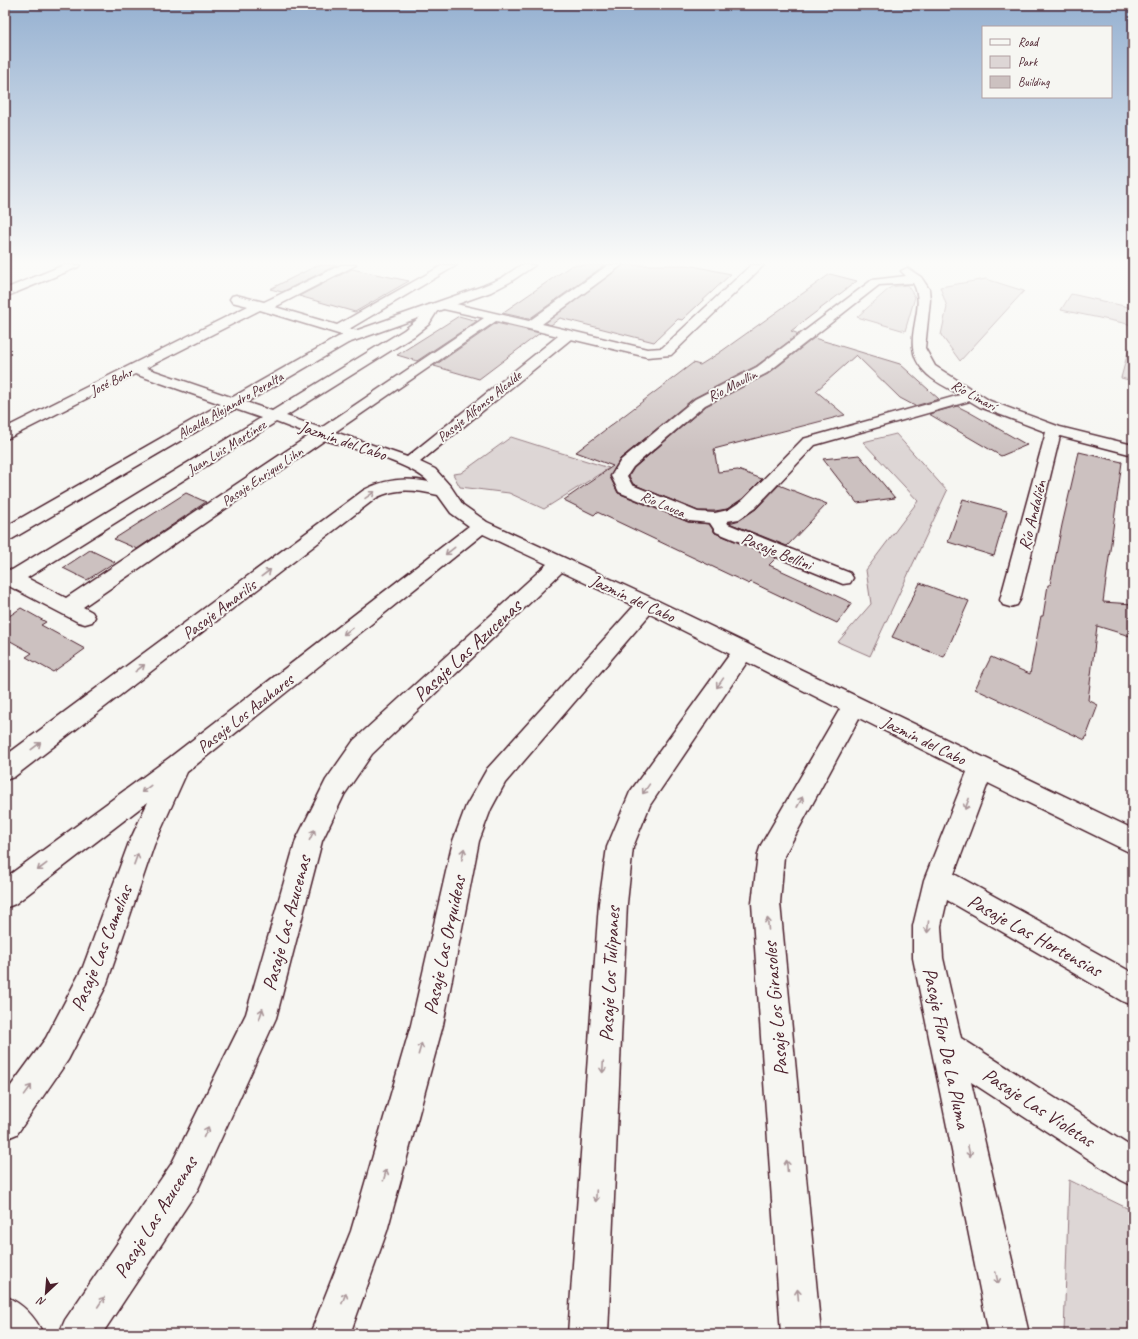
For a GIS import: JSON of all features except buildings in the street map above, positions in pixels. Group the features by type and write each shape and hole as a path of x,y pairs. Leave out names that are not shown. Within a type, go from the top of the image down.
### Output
{"street":[{"name":"José Bohr","path":"5,434 219,327"},
{"path":"334,327 356,336"},
{"name":"Alcalde Alejandro Peralta","path":"5,535 326,349 379,327"},
{"name":"Juan Luis Martínez","path":"9,577 274,417 416,327"},
{"name":"Pasaje Enrique Lihn","path":"9,577 77,612 325,434 479,327"},
{"path":"537,327 646,353 657,354 666,352 692,327"},
{"name":"Río Maullin","path":"619,476 627,464 700,402 762,370 817,327"},
{"name":"Río Limarí","path":"921,327 918,348 929,369 985,404 1054,430 1133,450"},
{"name":"Pasaje Alfonso Alcalde","path":"409,463 568,335"},
{"name":"Jazmín del Cabo","path":"134,369 409,463 429,473 445,491 457,509 481,526 647,604 1133,842"},
{"name":"Río Lauca","path":"619,476 625,488 695,517 715,518 733,515 749,504 809,442 972,396"},
{"name":"Río Andalién","path":"1010,600 1054,430"},
{"name":"Pasaje Amarilis","path":"5,770 370,494 382,487 394,484 411,484 445,491"},
{"name":"Pasaje Bellini","path":"715,518 722,528 843,578"},
{"name":"Pasaje Los Azahares","path":"5,895 178,765 481,526"},
{"name":"Pasaje Las Azucenas","path":"79,1334 185,1176 260,1018 309,840 335,788 363,747 560,563"},
{"name":"Pasaje Las Orquídeas","path":"330,1334 372,1223 427,1025 466,841 479,806 496,776 647,604"},
{"name":"Pasaje Los Tulipanes","path":"588,1334 613,903 620,846 639,800 743,651"},
{"name":"Pasaje Los Girasoles","path":"801,1334 766,903 771,854 854,706"},
{"name":"Pasaje Las Camelias","path":"5,1122 57,1049 95,975 141,845 178,765"},
{"name":"Pasaje Flor De La Pluma","path":"981,767 938,880 927,926 928,958 1009,1334"},
{"name":"Pasaje Las Hortensias","path":"938,880 1133,990"},
{"name":"Pasaje Las Violetas","path":"946,1047 1133,1168"},
{"path":"5,1316 23,1334"}],"green space":[{"path":"893,327 906,327 905,331"},
{"path":"943,327 991,327 960,361 941,335"},
{"path":"1129,348 1133,349 1133,381 1121,378"},
{"path":"896,434 947,491 870,656 838,642 871,604 866,570 918,501 863,442"},
{"path":"511,437 609,468 544,509 509,493 460,487 453,474 461,473"},
{"path":"1069,1180 1133,1211 1133,1334 1064,1334"}]}
